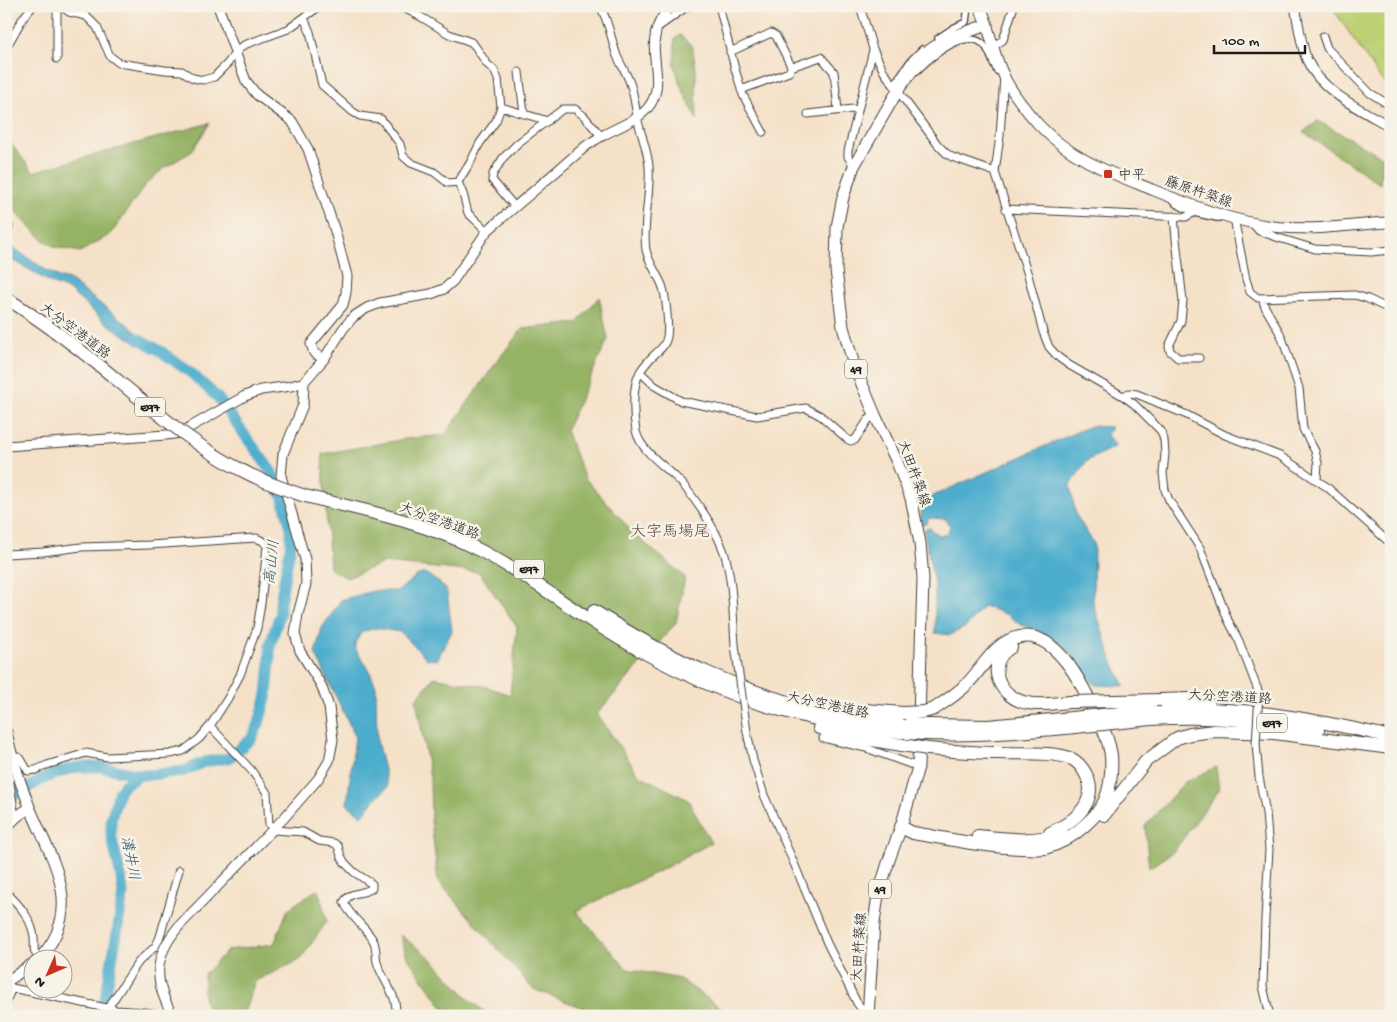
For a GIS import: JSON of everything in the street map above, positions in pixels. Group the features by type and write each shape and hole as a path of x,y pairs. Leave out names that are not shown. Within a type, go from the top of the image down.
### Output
{"highway":[{"name":"大分空港道路","path":"6,298 26,310 76,348 174,427 222,460 246,473 305,496 430,530 472,546 511,567 620,639 658,660 715,686 765,705 794,714 849,726 907,723"},
{"name":"大分空港道路","path":"305,496 410,518 444,527 467,536 520,564 645,643 687,665 735,685 825,706 859,710 926,730 963,735 1014,733 1073,722 1209,708 1262,712 1344,726 1391,737"},
{"path":"901,827 913,834 998,847 1066,840 1094,816 1105,800 1109,786 1111,754 1104,730 1085,689 1062,657 1049,644 1040,639 1020,636 996,649 954,697 907,723"},
{"path":"1040,844 1078,825 1090,814 1102,790 1106,758 1100,731 1078,686 1068,671 1055,657 1043,648 1034,644 1018,643 1001,656 996,674 1000,686 1007,693 1013,698 1027,703 1042,704 1070,702 1161,700 1188,699 1273,708 1344,726"},
{"path":"658,660 728,697 775,715 838,733 902,746 973,753 1052,754 1073,759 1088,778 1090,791 1087,802 1079,814 1040,844"},
{"name":"大分空港道路","path":"1151,714 1171,718 1268,722 1391,747"},
{"path":"1040,844 1057,846 1086,835 1108,811 1146,761 1177,738 1190,734 1214,731 1274,732 1391,747"}],"main road":[{"path":"980,6 986,25"},
{"name":"大田杵築線","path":"868,1016 874,923 878,895 901,827 918,767 923,578 920,543 911,498 854,365 843,327 836,270 837,227 843,197 854,166 898,89 924,54 946,39 986,25"},
{"name":"藤原杵築線","path":"986,25 1003,79 1039,125 1072,153 1099,168 1198,211 1277,227 1323,228 1391,222"},
{"path":"6,731 9,761 18,778 60,879 64,900 62,917 56,936 47,950"},
{"path":"6,829 13,814 29,805"},
{"path":"8,984 22,972"}],"street":[{"path":"6,48 23,18 33,6"},
{"path":"57,59 59,6 69,12 86,16 97,27 110,56 119,63 182,71 193,78 203,80 214,78 235,52 244,45 288,29 320,6"},
{"path":"218,6 246,81 257,95 292,121 308,149 335,231 347,276 346,293 343,305 311,344 314,353 324,359"},
{"path":"400,6 449,34 471,42 487,64 494,70 498,79 501,107 496,121 480,143 470,164 458,182"},
{"path":"600,6 610,30 617,55 630,81 635,97 637,116 649,165 645,234 646,251 663,287 666,304 667,337 664,345 661,350 650,358 635,383 634,407 636,430 640,443 684,486 701,509 725,555 735,645 747,732 753,760 768,804 827,943 857,1003 868,1016"},
{"path":"6,446 180,433 245,396 261,390 291,386 304,382 324,359 343,329 354,317 380,303 431,294 444,288 453,281 487,231 586,146 637,116 650,106 656,85 655,37 661,17 670,6"},
{"path":"658,28 690,6"},
{"path":"719,6 741,90 763,132"},
{"path":"860,6 873,49 884,72 938,145 946,154 952,157 995,172"},
{"path":"898,89 911,60 922,49 953,28 966,22 968,6"},
{"path":"994,46 1002,40 1014,6"},
{"path":"1295,6 1306,58 1314,72 1335,94 1391,127"},
{"path":"304,18 310,32 322,85 360,116 380,118 400,144 404,156 411,163 434,172 448,183 458,182"},
{"path":"730,52 771,33 776,36 792,65"},
{"path":"1323,36 1327,48 1370,93 1391,106"},
{"path":"898,89 933,57 957,41 970,39 980,42 986,47 1003,79 1000,136 995,172 1049,347 1068,365 1134,404 1161,431 1165,454 1165,490 1169,500 1200,548 1259,693 1256,744 1269,849 1263,986 1270,1016"},
{"path":"854,166 848,157 848,151 873,49"},
{"path":"792,65 821,57 834,72 838,110"},
{"path":"741,90 789,72 792,65"},
{"path":"519,72 524,114"},
{"path":"501,107 548,121"},
{"path":"515,207 492,180 493,174 503,158 518,143 563,109 575,109 584,116 601,136"},
{"path":"808,114 853,109 858,111"},
{"path":"458,182 468,213 487,231"},
{"path":"1006,209 1186,217 1198,211"},
{"path":"1174,216 1183,301 1181,321 1169,346 1170,352 1178,358 1199,358"},
{"path":"1230,217 1250,292 1258,298 1355,295 1391,310"},
{"path":"6,221 9,230 6,240"},
{"path":"1250,221 1259,231 1315,249 1371,252 1391,250"},
{"path":"1262,298 1264,307 1281,335 1296,381 1303,429 1315,451 1318,463 1316,479"},
{"path":"640,372 655,386 681,401 757,416 806,408 821,416 851,441 855,440 868,420 875,415"},
{"path":"105,1016 108,1008 142,957 179,926 274,830 318,779 329,761 333,740 330,707 321,685 300,651 295,634 306,584 305,560 281,476 283,454 303,405 304,382"},
{"path":"1123,396 1129,393 1137,394 1187,415 1225,435 1280,456 1327,486 1391,544"},
{"path":"6,554 81,547 256,538 263,541 267,546 261,604 256,628 240,675 210,726 190,746 182,751 170,754 107,757 86,753 28,771 18,757 9,761 9,787 13,814"},
{"path":"210,726 251,770 267,793 268,820 274,830 303,832 319,841 334,843 338,846 340,856 345,863 354,872 372,884 372,888 369,891 354,893 347,897 344,902 352,916 374,942 377,963 395,1003 395,1016"},
{"path":"823,738 866,748 918,767"},
{"path":"6,1001 8,984 116,1010 169,1014 160,986 158,972 179,870"},
{"path":"6,892 26,913 30,921 35,940 34,950"}],"green space":[{"path":"1331,6 1391,6 1391,94"},
{"path":"680,35 692,46 696,70 697,120 680,84 674,63 675,39"},
{"path":"1318,121 1383,157 1380,184 1303,132"},
{"path":"210,123 191,152 164,168 146,184 111,234 80,252 55,247 42,239 6,202 6,137 33,172"},
{"path":"599,297 608,339 566,430 584,477 634,534 685,577 676,623 597,714 639,775 688,800 711,843 665,868 576,911 627,969 680,979 732,1016 604,1016 533,989 438,881 431,821 430,778 416,699 434,677 487,687 510,695 517,627 479,572 383,563 347,578 330,569 322,454 405,439 445,435 522,329 577,323"},
{"path":"1216,767 1219,790 1174,851 1149,868 1145,826 1185,782"},
{"path":"318,889 327,921 300,960 255,981 243,1016 211,1016 204,1000 204,974 228,950 274,944 288,909"},
{"path":"400,935 431,958 471,1001 490,1016 449,1016 407,957"}],"water":[{"path":"6,245 9,245 46,270 69,280 131,327 155,348 127,337 106,323 69,290 51,283 20,264 6,258"},
{"path":"1090,426 1111,427 1107,435 1116,446 1087,461 1070,485 1076,515 1094,544 1093,603 1114,665 1125,686 1095,685 1063,645 1039,631 1019,624 1008,615 984,606 966,627 950,635 935,633 935,588 924,530 930,528 936,533 944,535 950,526 946,519 929,518 926,524 922,525 922,505 935,495"},
{"path":"425,573 441,584 447,592 452,631 437,660 427,659 400,632 376,628 362,632 355,643 356,650 369,670 376,686 377,741 388,787 376,798 362,816 347,804 355,736 315,653 322,628 341,600 373,591 398,591 416,576"}],"waterway":[{"name":"高山川","path":"6,801 47,777 79,767 102,767 140,775 150,775 184,771 204,762 229,758 252,738 259,723 267,695 270,645 280,614 280,602 291,543 291,528 283,498 271,471 217,397 191,373 159,350 137,338"},
{"name":"溝井川","path":"101,1016 123,893 111,835 111,819 119,792 124,785 140,775"}],"place":[{"name":"中平","path":"1108,174"}],"district":[{"name":"大字馬場尾","path":"670,530"}]}
